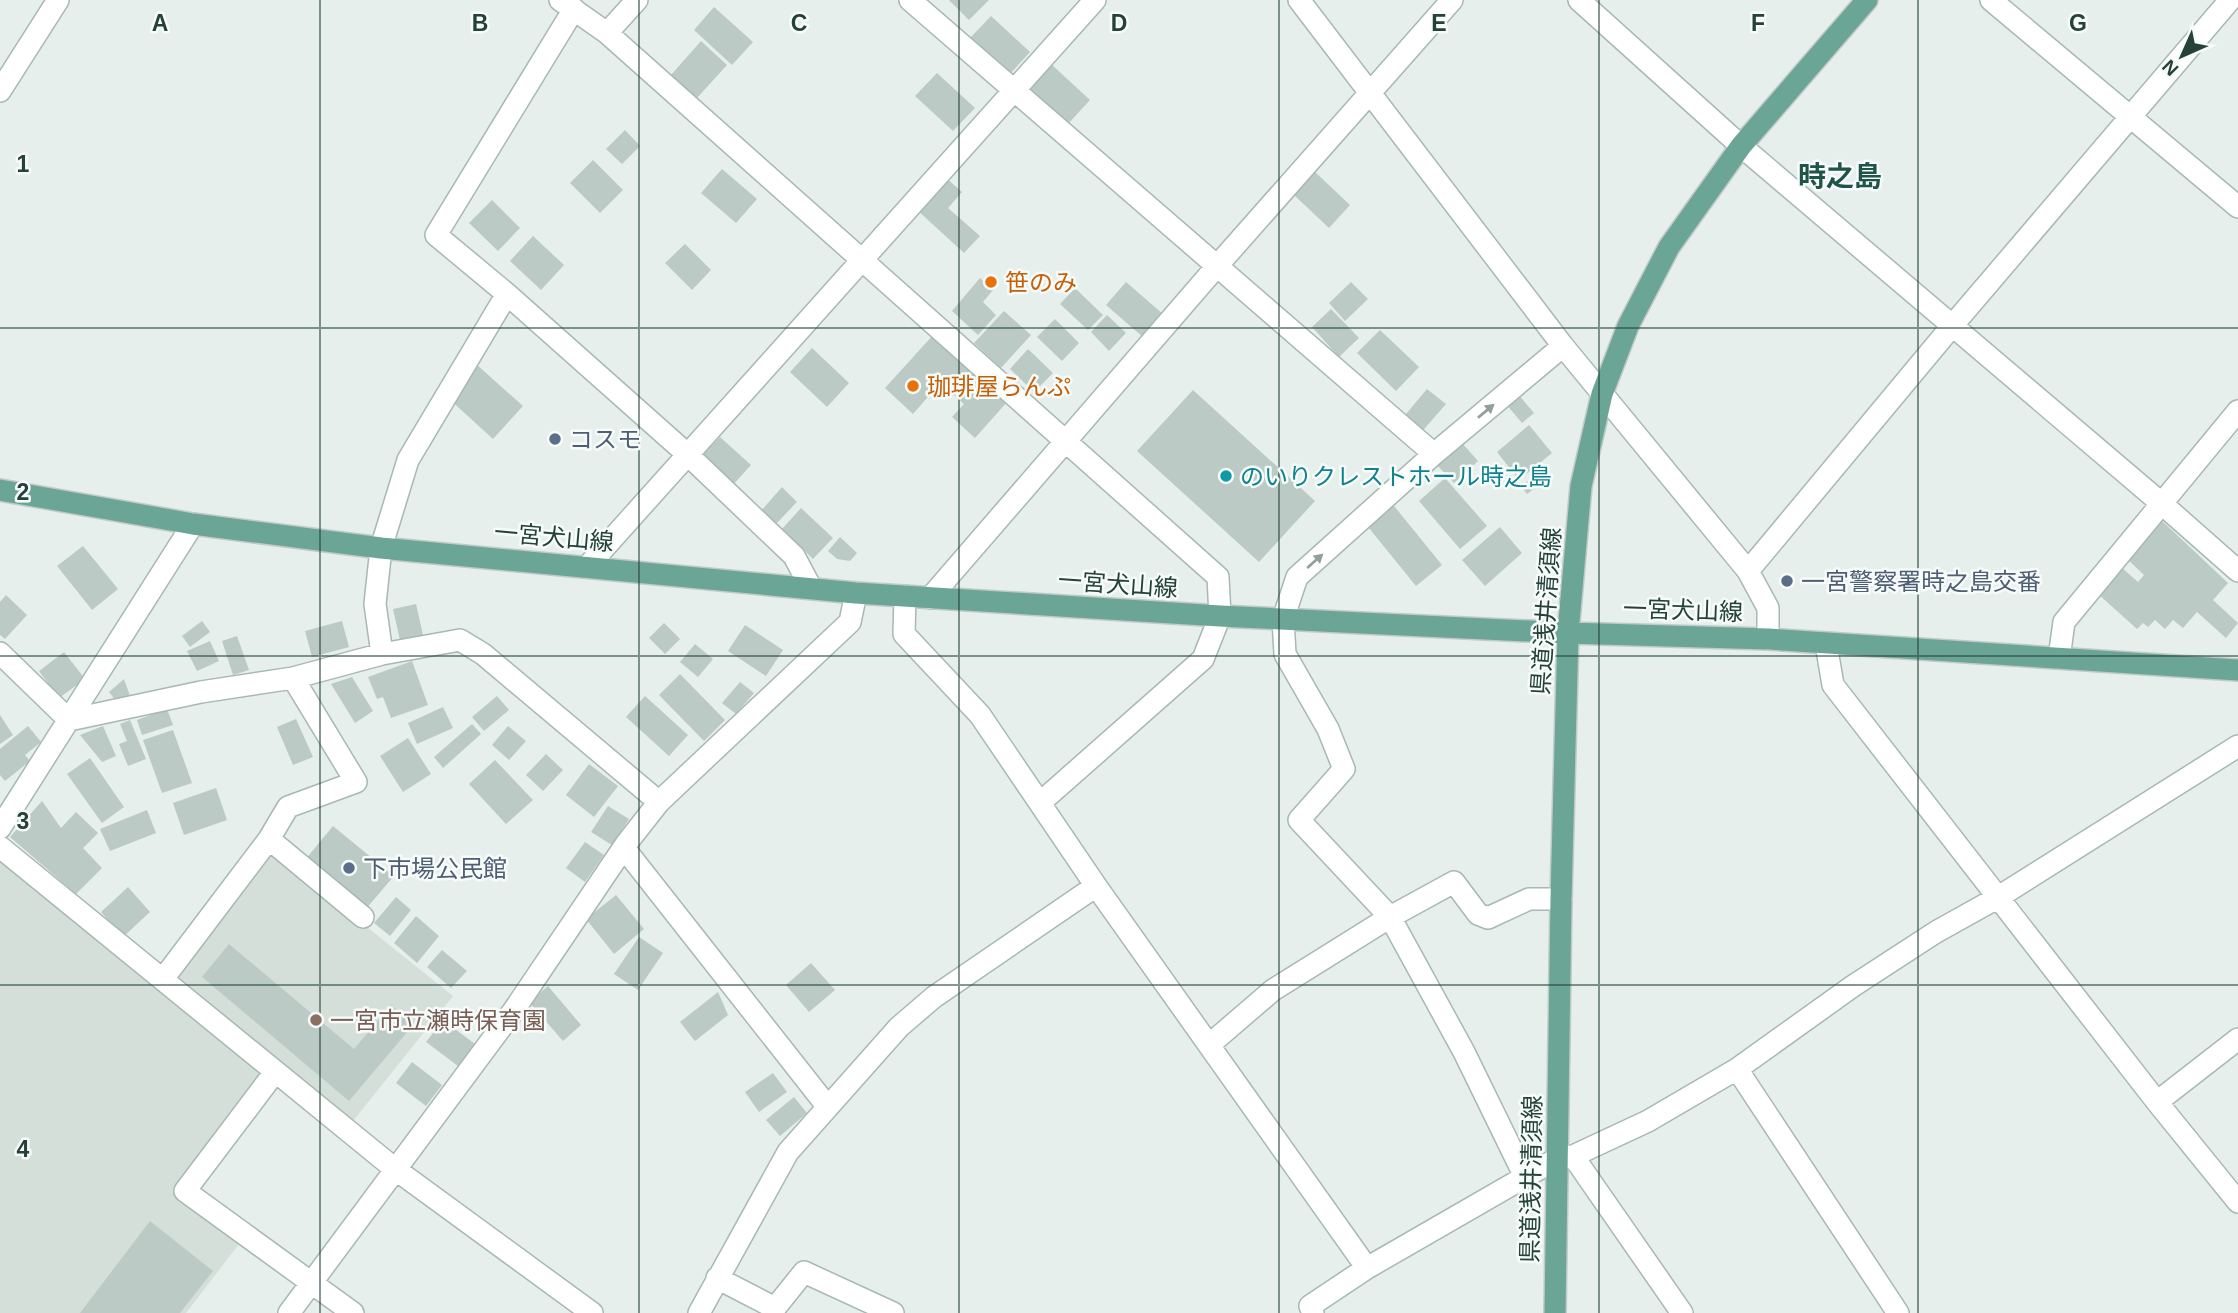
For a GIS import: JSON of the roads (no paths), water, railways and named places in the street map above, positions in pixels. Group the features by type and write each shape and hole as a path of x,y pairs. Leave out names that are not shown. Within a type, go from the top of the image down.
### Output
{"main road":[{"name":"県道浅井清須線","path":"1555,1313 1566,1157 1561,899 1568,633 1581,486 1602,394 1628,326 1670,247 1741,146 1867,0"},
{"name":"一宮犬山線","path":"0,491 193,524 381,548 856,593 1220,616 1568,633 1768,639 2238,670"}],"street":[{"path":"0,91 58,0"},
{"path":"607,33 636,0"},
{"path":"910,0 1434,454"},
{"path":"587,567 1095,0"},
{"path":"1299,0 1563,345 1748,571 1769,608 1768,639"},
{"path":"930,598 1217,266 1452,0"},
{"path":"1579,0 1741,146 2238,571"},
{"path":"1991,0 2238,207"},
{"path":"1748,571 1952,326 2230,0"},
{"path":"811,588 794,556 687,454 507,294 436,235 567,5 607,33 1218,577 1220,616 1203,660 1041,802"},
{"path":"382,654 375,604 381,548 408,460 507,294"},
{"path":"1525,1177 1464,1052 1390,917 1299,820 1344,769 1328,729 1285,654 1283,619 1297,577 1434,454 1563,345"},
{"path":"2059,658 2064,622 2238,411"},
{"path":"0,828 193,524"},
{"path":"289,1313 514,1010 624,848 659,802 850,622 856,593"},
{"path":"905,596 904,634 979,715 1096,886 1367,1268"},
{"path":"69,720 201,692 293,678 382,654 460,639 483,654 659,802"},
{"path":"1826,644 1833,685 1997,898 2238,1202"},
{"path":"0,653 69,720"},
{"path":"163,979 269,839 288,807 356,782 293,678"},
{"path":"1313,1313 1310,1306 1367,1268 1525,1177 1648,1121 1737,1069 1853,986 1936,932 1997,898 2238,746"},
{"path":"269,839 363,918"},
{"path":"0,847 395,1169 592,1313"},
{"path":"624,848 827,1106"},
{"path":"1209,1045 1273,990 1390,917 1454,882 1478,914 1488,918 1529,899 1561,899"},
{"path":"699,1313 788,1152 899,1027 934,997 1096,886"},
{"path":"2157,1102 2238,1039"},
{"path":"1737,1069 1898,1313"},
{"path":"275,1072 185,1191 353,1313"},
{"path":"1566,1157 1682,1313"},
{"path":"717,1278 775,1308 804,1272 893,1313"}],"place":[{"name":"笹のみ","path":"991,282"},
{"name":"珈琲屋らんぷ","path":"913,386"},
{"name":"コスモ","path":"555,439"},
{"name":"のいりクレストホール時之島","path":"1226,476"},
{"name":"一宮警察署時之島交番","path":"1787,581"},
{"name":"下市場公民館","path":"349,868"},
{"name":"一宮市立瀬時保育園","path":"316,1020"}],"district":[{"name":"時之島","path":"1840,176"}]}
